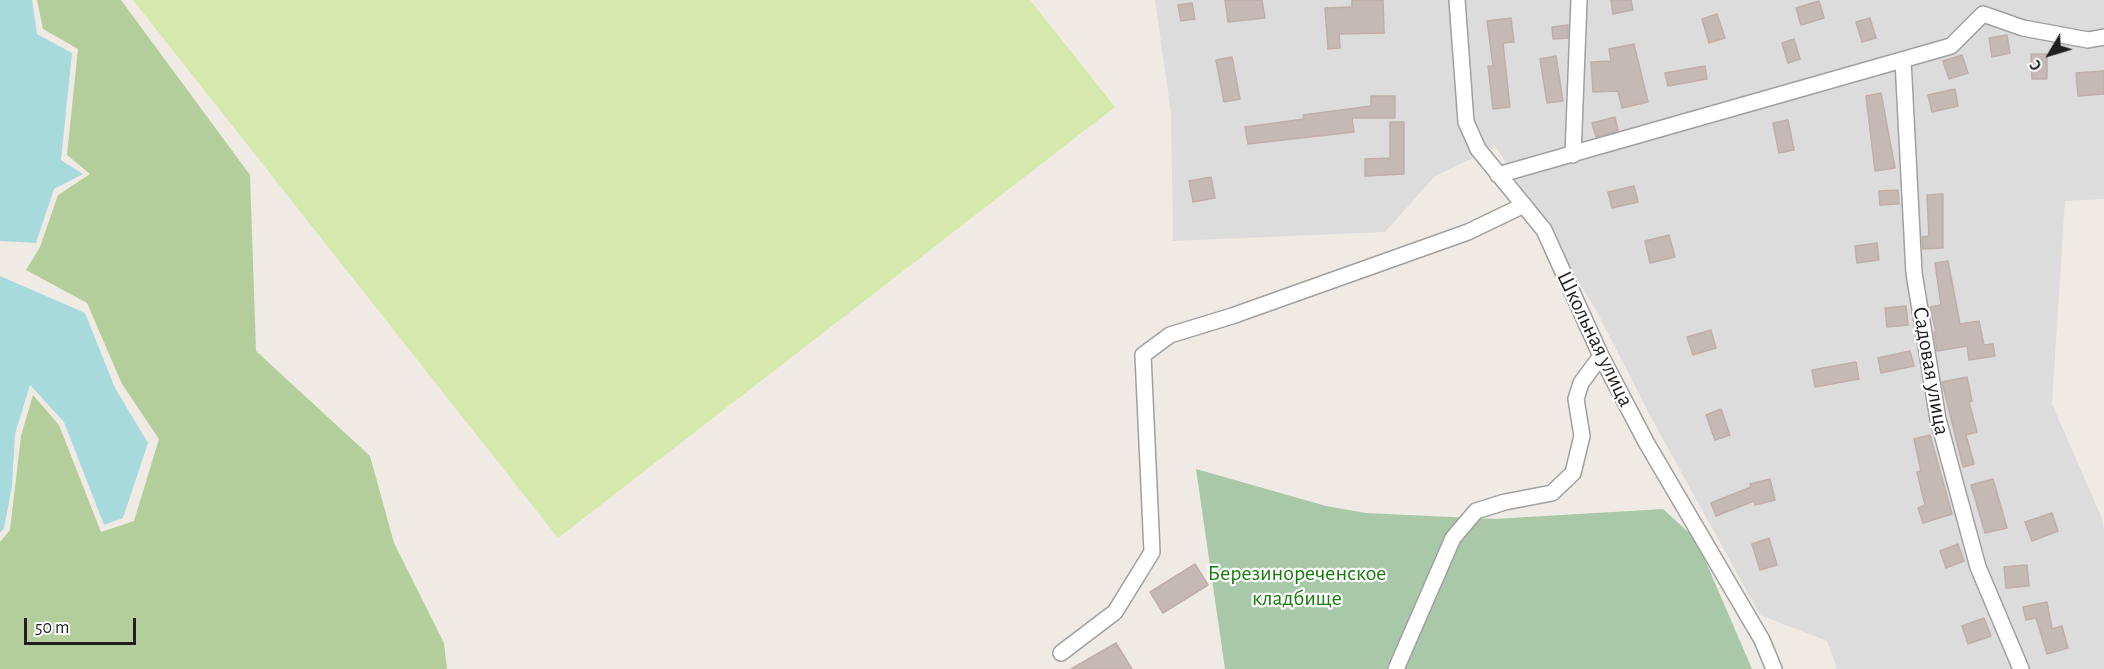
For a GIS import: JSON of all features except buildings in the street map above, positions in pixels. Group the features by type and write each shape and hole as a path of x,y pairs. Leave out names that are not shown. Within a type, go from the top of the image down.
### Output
{"street":[{"name":"Школьная улица","path":"1457,0 1466,122 1478,149 1544,230 1600,356 1646,442 1762,640 1774,669"},
{"path":"1573,155 1579,0"},
{"path":"1498,176 1951,46 1984,7 2023,28 2088,40 2104,37"},
{"name":"Садовая улица","path":"1903,60 1914,273 1938,419 1978,567 2021,669"},
{"path":"1061,653 1115,612 1152,552 1143,355 1170,335 1243,312 1468,232 1524,205"},
{"path":"1396,669 1453,538 1476,511 1505,502 1552,493 1573,473 1582,436 1576,399 1581,383 1600,356"}],"shaded area":[{"path":"1155,0 2104,0 2104,199 2065,201 2052,404 2101,516 2104,529 2104,669 1837,669 1827,641 1760,615 1653,421 1597,312 1496,147 1435,176 1385,232 1173,241 1171,113"}],"green space":[{"path":"37,0 121,0 250,175 256,351 370,456 394,543 444,643 447,669 0,669 0,542 10,530 21,436 33,395 59,425 101,532 134,521 159,439 122,384 87,303 26,270 40,247 58,195 90,174 67,155 78,49 43,29"},
{"path":"133,0 1030,0 1115,107 558,538"},
{"name":"Березинореченское кладбище","path":"1196,469 1326,506 1366,513 1494,519 1663,509 1696,539 1752,669 1225,669"}],"water":[{"path":"0,0 32,0 37,34 72,53 61,160 83,174 54,189 36,243 0,241"},
{"path":"0,276 85,313 115,388 148,443 123,518 104,525 64,422 30,385 15,434 12,486 4,528 0,533"}]}
